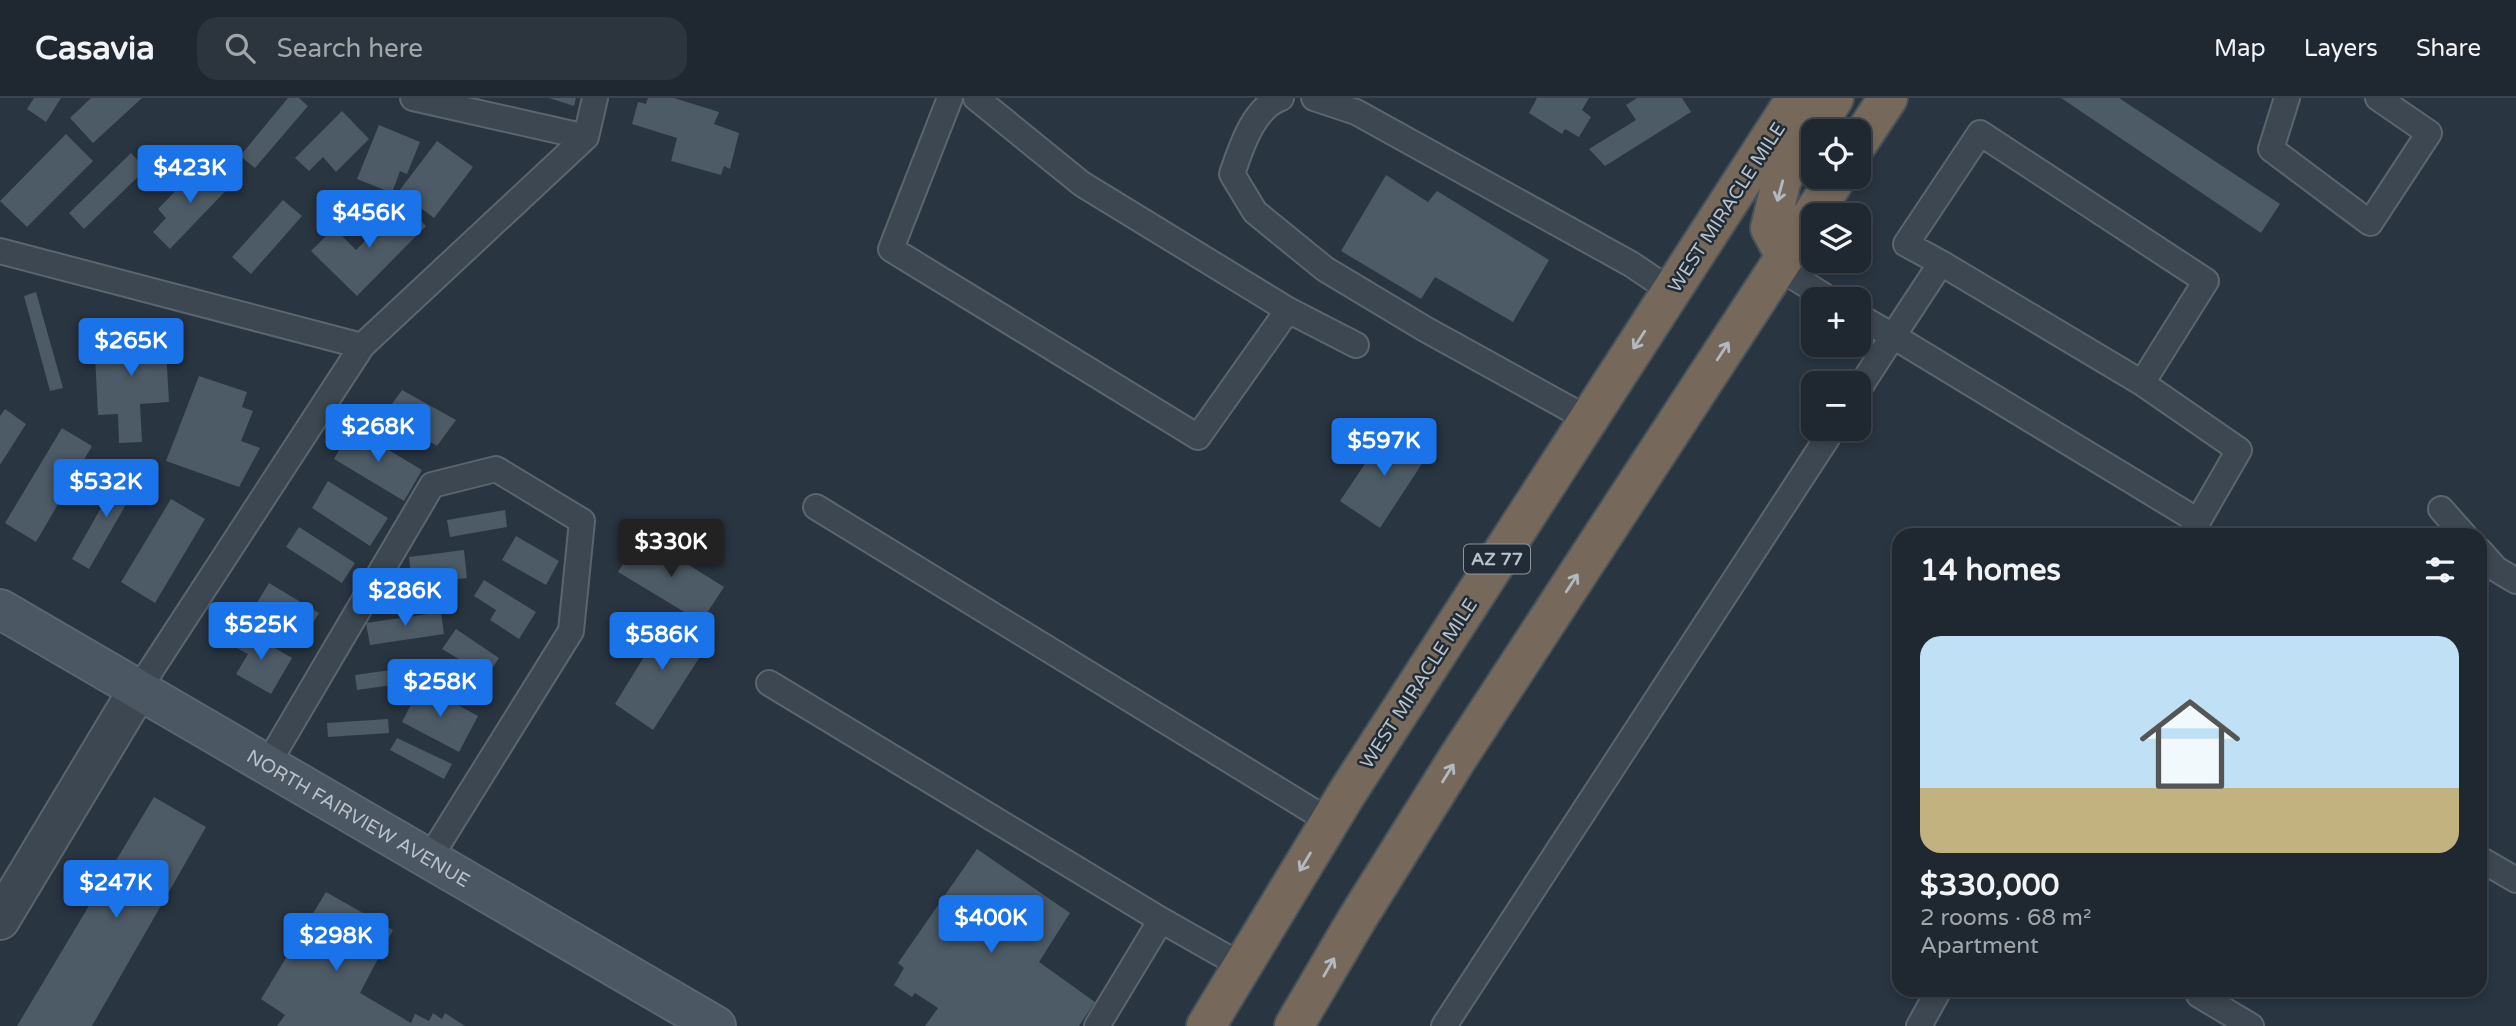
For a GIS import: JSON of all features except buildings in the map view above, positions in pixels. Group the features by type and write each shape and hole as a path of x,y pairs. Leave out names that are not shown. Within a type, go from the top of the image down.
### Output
{"highway":[{"path":"1782,261 1770,228 1802,112 1834,98"},
{"path":"1871,124 1888,98"},
{"name":"WEST MIRACLE MILE","path":"1206,1026 1329,821 1671,291 1802,112"},
{"path":"1294,1026 1457,759 1829,189"}],"street":[{"name":"NORTH FAIRVIEW AVENUE","path":"0,609 716,1026"},
{"path":"0,920 138,690"}],"lane":[{"path":"413,98 586,137"},
{"path":"138,690 362,346 586,137 595,98"},
{"path":"950,98 891,249 1198,437 1287,310"},
{"path":"976,98 1082,184 1287,310 1356,345"},
{"path":"1280,98 1268,102 1243,141 1232,174 1255,212 1325,269 1425,329 1588,419"},
{"path":"1314,98 1356,112 1631,264 1671,291"},
{"path":"2287,98 2271,149 2370,223 2430,133 2378,98"},
{"path":"1871,323 2194,528 2239,450 2142,383 1906,244 1980,133 2206,281 2142,383"},
{"path":"0,251 362,346"},
{"path":"1782,261 1814,287"},
{"path":"1871,371 1941,263"},
{"path":"1444,1026 1825,441"},
{"path":"267,765 432,485 496,469 582,521 571,631 429,859"},
{"path":"816,507 1329,821"},
{"path":"2441,509 2458,528"},
{"path":"2487,559 2496,569 2516,581"},
{"path":"769,683 1161,920 1242,966"},
{"path":"2487,863 2516,880"},
{"path":"1097,1026 1161,920"},
{"path":"1919,1026 1935,997"},
{"path":"2202,997 2251,1026"}]}
